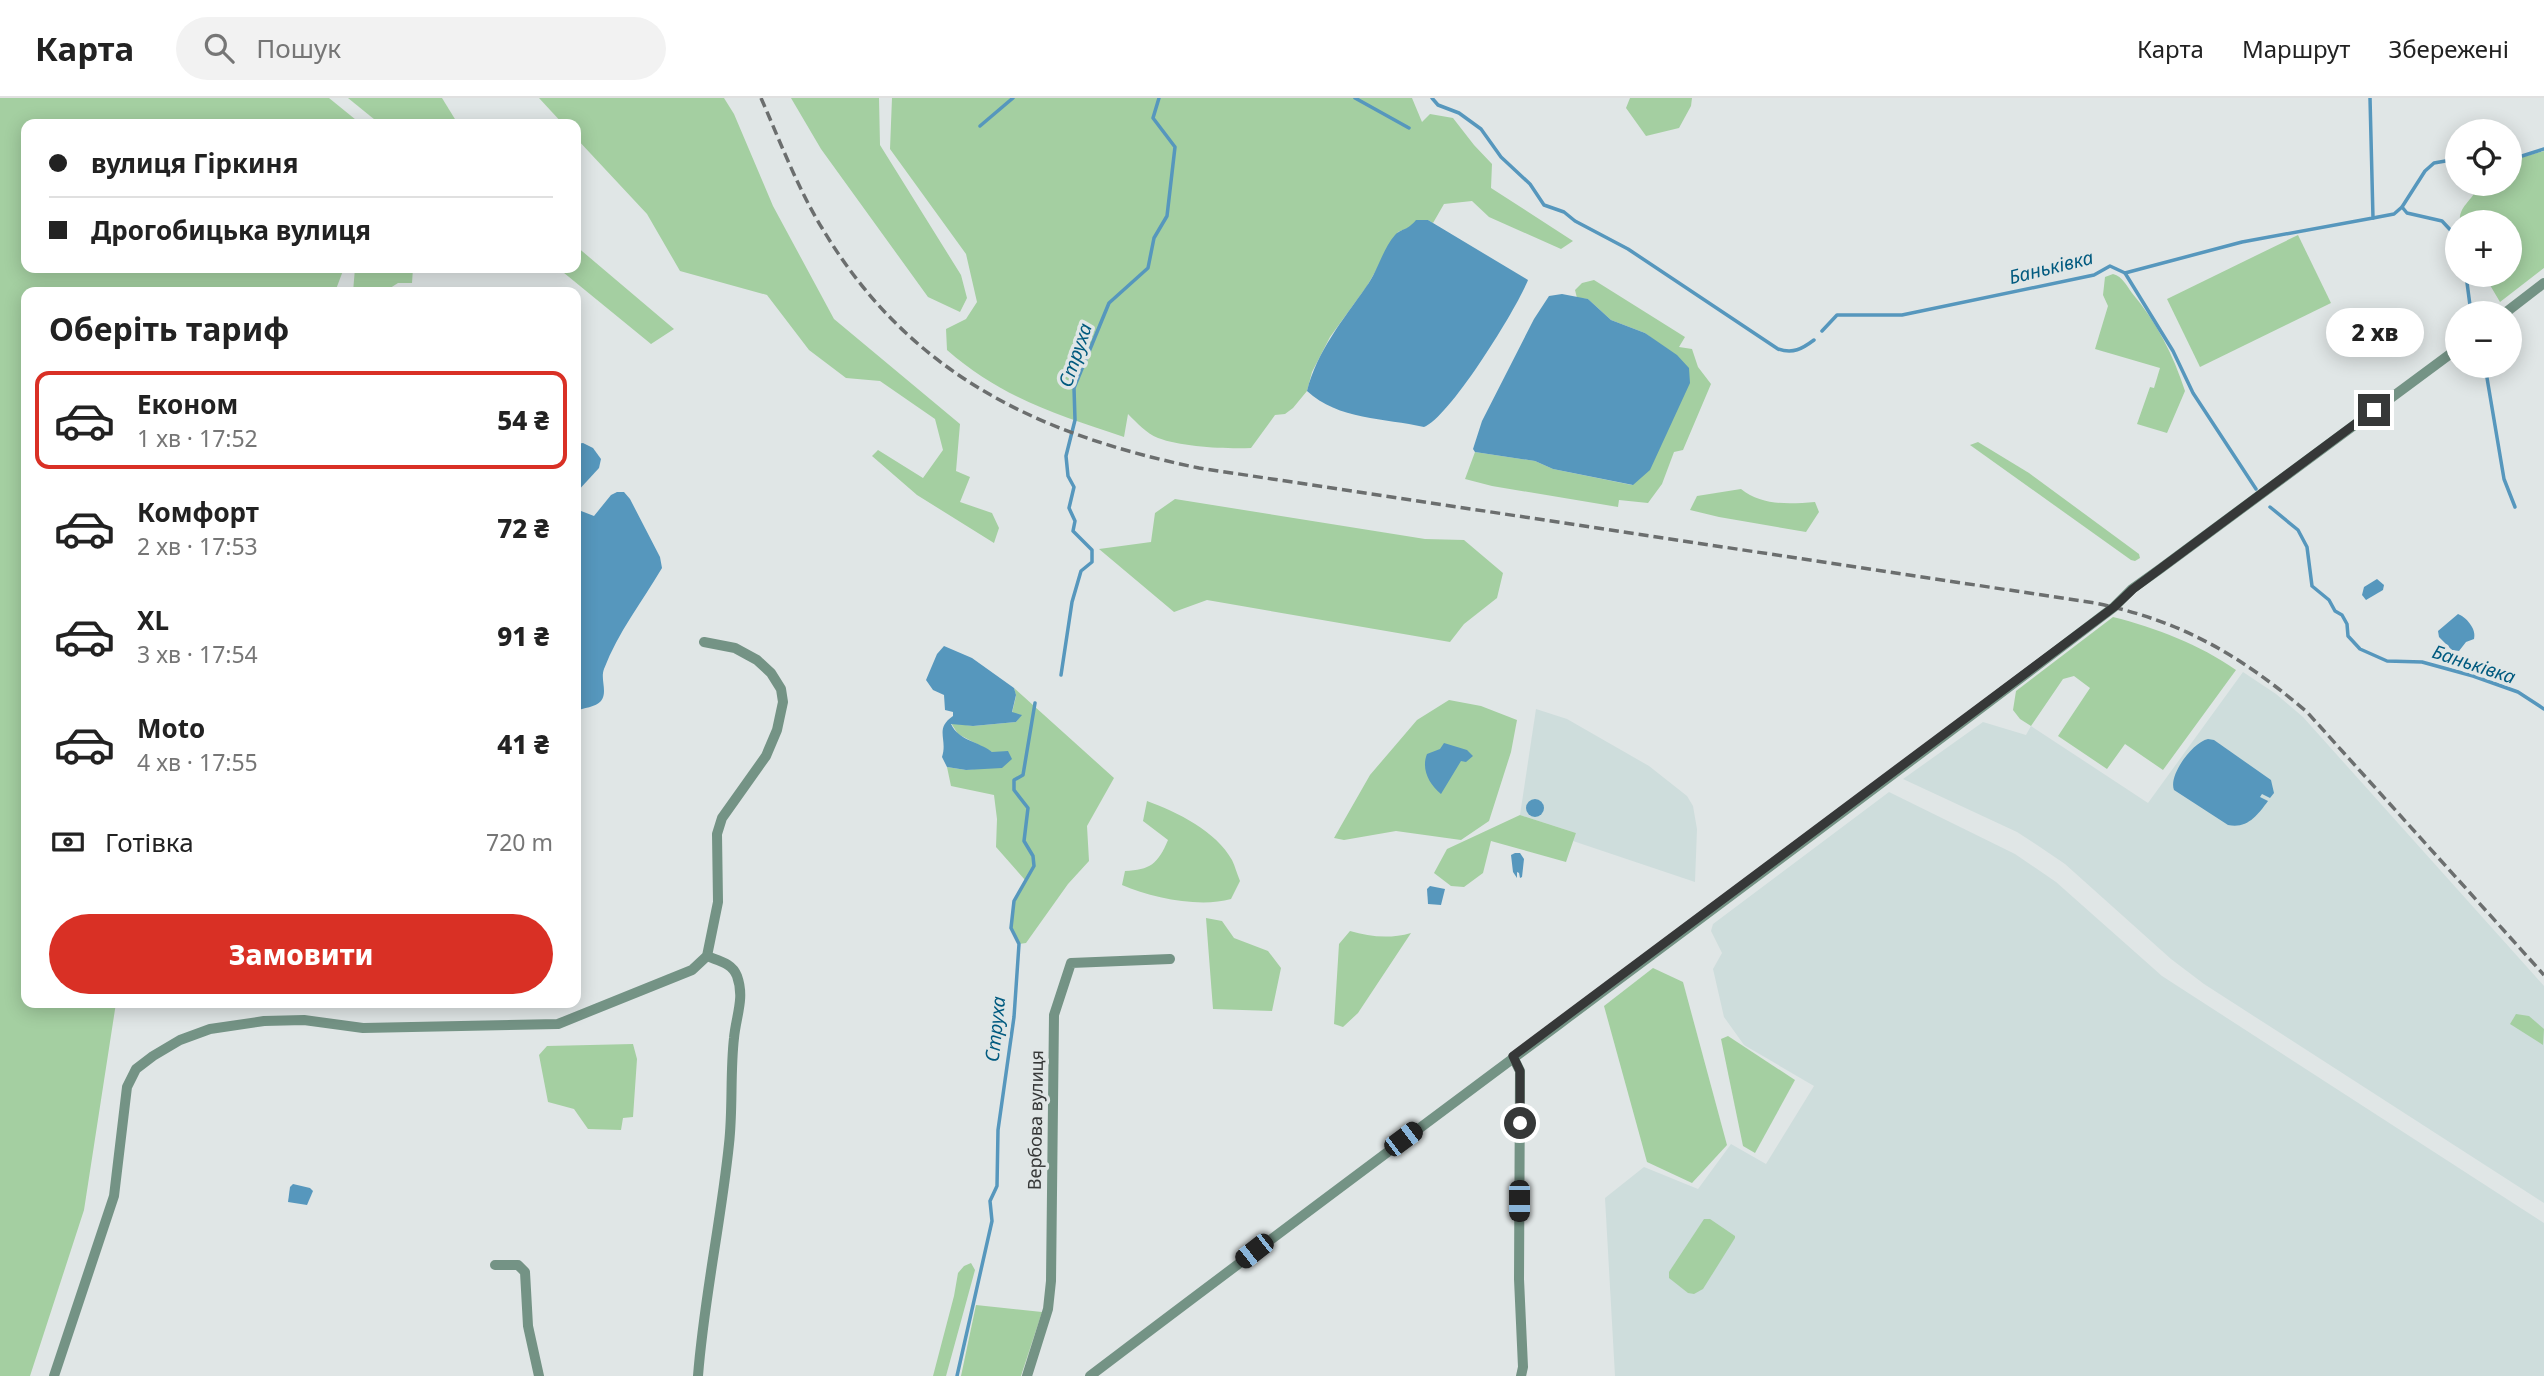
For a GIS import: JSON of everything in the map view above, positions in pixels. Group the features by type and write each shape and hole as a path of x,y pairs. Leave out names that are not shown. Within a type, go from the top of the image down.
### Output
{"street":[{"path":"2521,301 2544,283"},
{"path":"1090,1376 1513,1056 1985,706 2265,490 2445,358"},
{"path":"54,1376 114,1196 127,1087 136,1069 153,1056 180,1040 210,1029 264,1021 304,1020 363,1028 558,1024 692,970 707,956 718,902 717,834 722,818 766,756 777,730 783,702 781,689 771,673 757,660 735,648 704,642"},
{"path":"698,1376 702,1331 730,1141 734,1036 741,1009 737,974 731,965 707,956"},
{"name":"Вербова вулиця","path":"1027,1376 1048,1309 1051,1282 1054,1014 1071,963 1170,959"},
{"path":"1513,1056 1520,1071 1521,1376"},
{"path":"495,1265 518,1265 525,1272 528,1326 539,1376"}],"shaded area":[{"path":"2243,672 2276,694 2303,717 2544,986 2544,1203 2204,984 2171,959 2065,864 2037,845 2017,832 1903,779 1983,722 2026,735 2031,726 2148,803"},
{"path":"1536,709 1567,719 1649,766 1687,796 1693,806 1697,829 1695,882 1573,841 1576,833 1520,815"},
{"path":"1889,792 2015,854 2056,882 2162,976 2544,1223 2544,1376 1615,1376 1605,1198 1644,1167 1698,1189 1731,1144 1766,1164 1814,1086 1744,1045 1724,1017 1713,969 1722,953 1711,931 1713,924"}],"green space":[{"path":"0,98 329,98 355,119 21,119 21,273 342,273 337,287 21,287 21,1008 115,1008 84,1210 30,1376 0,1376"},
{"path":"348,98 442,98 455,119 374,119"},
{"path":"539,98 724,98 734,114 773,206 834,319 960,424 956,471 970,477 960,502 992,513 999,528 994,543 917,495 872,456 878,450 923,478 943,450 935,419 880,381 846,378 809,350 767,295 680,271 647,214 581,143 581,119 558,119"},
{"path":"791,98 879,98 880,145 961,275 967,298 960,312 928,297 821,149"},
{"path":"892,98 1412,98 1422,122 1430,114 1453,118 1492,164 1491,188 1573,241 1561,249 1489,217 1472,201 1444,204 1433,223 1428,220 1398,232 1367,286 1330,337 1312,372 1307,391 1285,414 1275,415 1251,448 1204,447 1168,441 1142,428 1128,414 1124,437 1009,393 988,381 947,350 946,329 966,319 977,302 966,254 890,149"},
{"path":"1630,98 1692,98 1691,106 1679,128 1646,136 1626,108"},
{"path":"2544,151 2544,268 2522,285 2522,210 2462,210 2472,196 2522,196 2523,157"},
{"path":"2298,235 2331,303 2200,367 2167,299"},
{"path":"581,250 674,329 651,344 564,273 581,273"},
{"path":"355,273 413,273 412,283 398,283 392,287 353,287"},
{"path":"2113,274 2124,282 2157,327 2185,391 2167,433 2137,424 2160,368 2095,349 2108,306 2103,295 2105,277"},
{"path":"1594,280 1685,337 1679,347 1692,349 1698,367 1711,384 1683,450 1674,452 1662,484 1648,503 1619,500 1618,507 1465,479 1475,452 1535,461 1553,469 1632,485 1659,344 1645,333 1611,320 1588,299 1577,298 1575,290 1582,283"},
{"path":"2491,287 2519,287 2501,301"},
{"path":"1978,442 2029,473 2139,554 2140,558 2131,560 1970,445"},
{"path":"1741,489 1767,501 1815,502 1819,512 1806,532 1690,510 1697,496"},
{"path":"1175,499 1425,539 1464,540 1503,573 1497,598 1464,624 1450,642 1207,600 1174,612 1099,549 1151,542 1155,513"},
{"path":"2113,617 2177,638 2236,670 2163,770 2125,744 2107,769 2058,736 2090,688 2074,676 2063,679 2031,726 2013,710 2016,691"},
{"path":"1014,688 1114,778 1087,826 1089,861 1068,884 1026,943 1019,944 1011,928 1014,901 1025,880 996,847 994,795 951,786 947,767 966,770 983,768 992,752 958,734 951,723 973,726 1016,722 1021,715 1012,713 1016,696"},
{"path":"1449,700 1481,706 1517,720 1511,752 1489,821 1461,840 1396,831 1344,840 1334,838 1370,775 1417,720"},
{"path":"1147,801 1195,824 1225,850 1240,881 1231,899 1191,902 1147,894 1122,885 1125,871 1152,864 1161,855 1168,840 1143,821"},
{"path":"1520,815 1576,833 1566,862 1491,841 1483,873 1464,887 1451,886 1434,873 1447,849"},
{"path":"1206,918 1222,921 1234,938 1268,951 1281,968 1272,1011 1213,1009"},
{"path":"1350,931 1380,936 1411,933 1358,1013 1343,1027 1334,1024 1339,944"},
{"path":"1653,968 1683,982 1727,1145 1692,1183 1647,1162 1604,1006"},
{"path":"2516,1014 2529,1016 2544,1029 2543,1045 2510,1024"},
{"path":"1728,1036 1795,1080 1755,1153 1743,1146 1721,1039"},
{"path":"633,1044 637,1059 633,1117 623,1118 621,1130 588,1129 574,1109 548,1102 539,1055 547,1046"},
{"path":"1704,1219 1710,1219 1735,1238 1703,1289 1694,1294 1688,1293 1669,1278 1669,1272"},
{"path":"971,1263 975,1270 946,1376 933,1376 958,1273"},
{"path":"976,1305 1042,1312 1021,1376 961,1376"}],"water":[{"path":"1416,220 1428,220 1528,280 1482,360 1450,404 1424,427 1347,413 1319,401 1307,391 1324,349 1370,281 1391,241"},
{"path":"1562,294 1588,299 1611,320 1645,333 1677,355 1689,368 1690,383 1650,470 1633,485 1553,469 1535,461 1475,452 1473,449 1482,421 1534,319 1549,296"},
{"path":"581,443 593,448 601,459 599,468 581,488"},
{"path":"624,492 630,499 660,557 662,568 610,655 603,673 604,694 601,701 581,710 581,511 594,516 611,495"},
{"path":"2377,579 2384,585 2383,590 2366,600 2362,595 2364,587"},
{"path":"2458,614 2470,624 2475,635 2474,639 2466,642 2459,651 2452,650 2439,637 2438,631"},
{"path":"944,646 972,658 1014,688 1016,695 1012,712 1022,715 1016,722 973,726 951,724 959,734 992,752 1008,751 1012,759 1002,768 966,770 947,767 942,757 944,725 953,716 953,712 945,710 944,695 933,690 926,680 937,654"},
{"path":"2208,739 2214,740 2271,780 2274,793 2270,798 2262,794 2260,797 2268,801 2256,816 2246,823 2228,825 2174,790 2175,776 2183,760 2196,746"},
{"path":"1444,743 1467,750 1473,756 1466,762 1461,761 1441,794 1430,781 1425,760 1427,754 1440,749"},
{"path":"1535,799 1541,802 1544,808 1541,814 1535,817 1529,814 1526,808 1529,802"},
{"path":"1520,853 1524,859 1520,878 1519,873 1517,872 1517,878 1513,872 1511,855"},
{"path":"1430,886 1445,889 1441,905 1428,904 1427,889"},
{"path":"293,1184 313,1191 307,1205 288,1202"}],"waterway":[{"path":"980,126 1013,98"},
{"name":"Струха","path":"1061,675 1072,602 1081,571 1092,562 1092,550 1073,531 1075,521 1069,508 1074,487 1068,476 1066,456 1075,420 1074,388 1109,303 1148,268 1154,238 1167,216 1175,147 1153,118 1159,98"},
{"path":"1355,98 1409,128"},
{"name":"Баньківка","path":"1432,98 1438,105 1459,113 1481,129 1501,157 1530,184 1544,205 1564,212 1575,221 1628,249 1778,349 1797,350 1814,340"},
{"path":"2125,273 2242,242 2373,218 2370,98"},
{"path":"2522,156 2544,149"},
{"path":"2373,218 2394,214 2402,207 2425,171 2434,163 2445,161"},
{"path":"2402,207 2407,213 2442,221 2445,224"},
{"name":"Баньківка","path":"1822,331 1837,315 1902,315 2094,275 2110,266 2125,273 2173,351 2193,393 2256,489"},
{"path":"2468,287 2469,301"},
{"path":"2487,378 2504,479 2515,507"},
{"name":"Баньківка","path":"2270,507 2298,530 2307,547 2312,586 2342,615 2347,624 2348,636 2360,649 2387,661 2422,662 2473,676 2518,692 2544,709"},
{"name":"Струха","path":"957,1376 992,1221 990,1201 997,1186 998,1130 1014,1017 1019,944 1011,928 1014,901 1034,866 1033,856 1024,841 1028,808 1014,790 1014,780 1023,775 1035,703"}],"railway":[{"path":"761,98 813,212 857,279 895,322 937,359 983,390 1032,416 1084,437 1199,468 2095,603 2183,630 2258,673 2307,712 2544,975"}],"route":[{"path":"1520,1123 1520,1071 1513,1056 1985,706 2114,607 2133,589 2374,410"}]}
